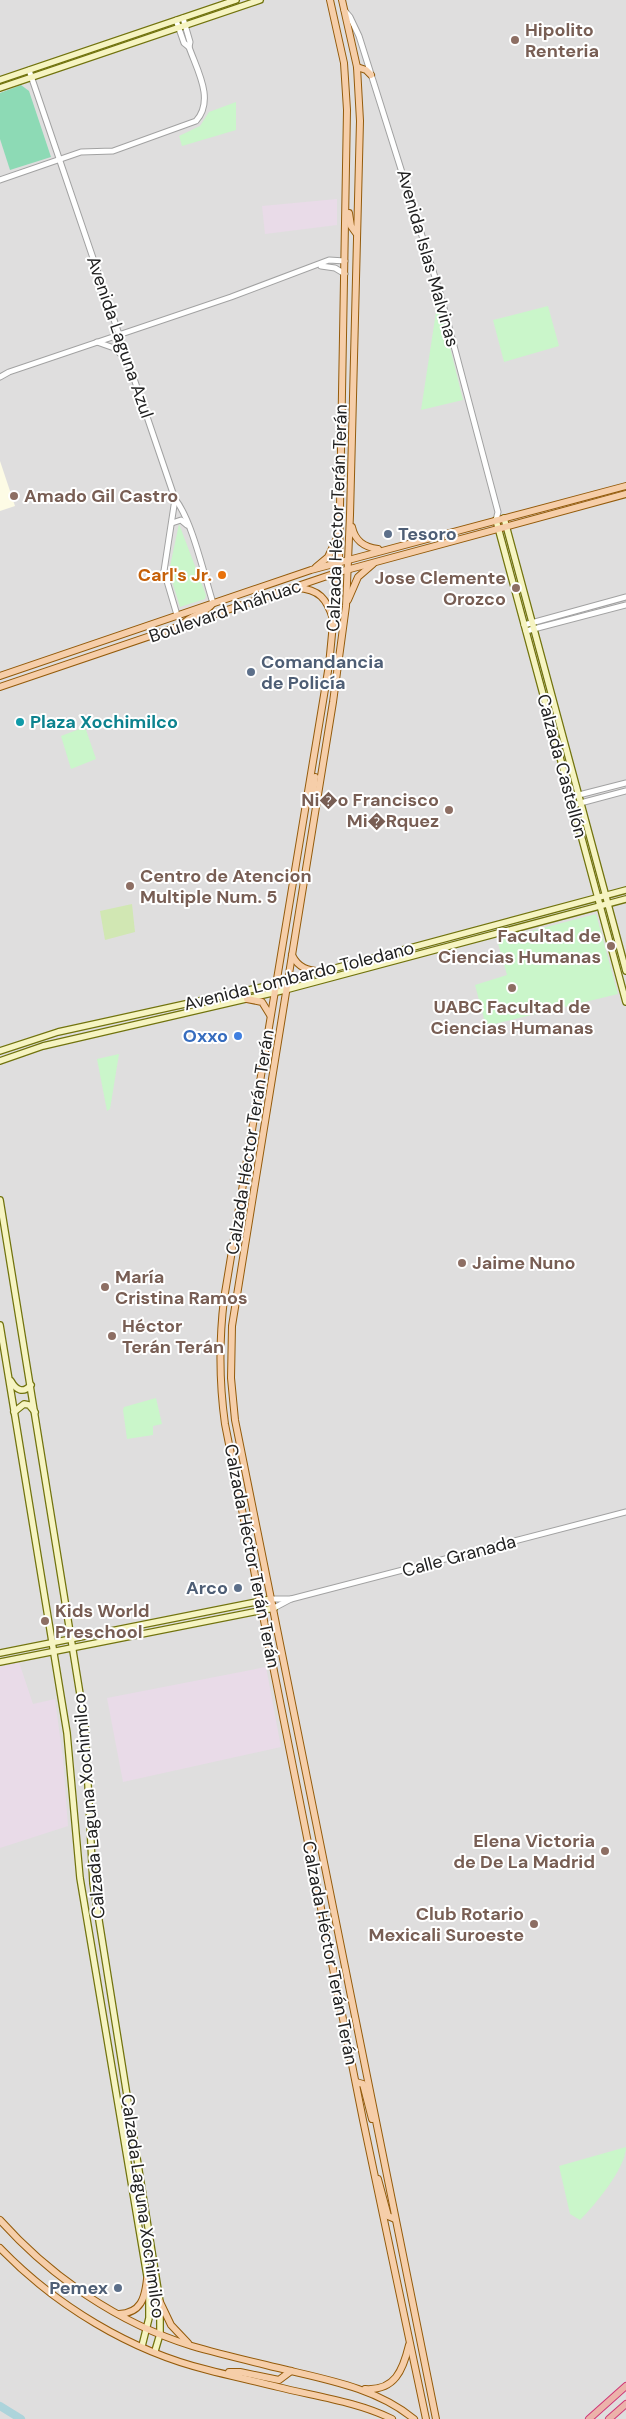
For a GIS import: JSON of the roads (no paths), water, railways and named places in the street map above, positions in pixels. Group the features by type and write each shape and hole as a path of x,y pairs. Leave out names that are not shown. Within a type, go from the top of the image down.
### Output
{"highway":[{"path":"589,2419 626,2386"},
{"path":"609,2419 626,2404"}],"main road":[{"path":"0,80 236,0"},
{"path":"0,88 260,0"},
{"name":"Calzada Héctor Terán Terán","path":"330,0 344,63 347,110 339,572 329,665 224,1298 219,1364 225,1424 356,2082 426,2419"},
{"name":"Calzada Héctor Terán Terán","path":"342,0 356,67 360,121 349,569 346,606 332,710 285,990 232,1326 231,1354 235,1420 436,2419"},
{"path":"356,67 366,70 371,75"},
{"path":"346,197 351,226 356,233"},
{"path":"345,261 350,268 355,297"},
{"name":"Boulevard Anáhuac","path":"0,677 310,570 626,486"},
{"name":"Boulevard Anáhuac","path":"0,687 339,572 626,494"},
{"path":"350,515 357,539 365,546 382,550"},
{"name":"Calzada Castellón","path":"504,518 626,970"},
{"name":"Calzada Castellón","path":"496,520 626,1002"},
{"path":"310,570 331,553 340,527"},
{"path":"346,606 358,577 378,561"},
{"path":"291,588 309,589 321,595 329,606 334,625"},
{"path":"182,625 189,618 208,609 212,603"},
{"path":"67,665 66,660 69,652"},
{"path":"329,665 334,667 335,670 331,703 332,710"},
{"path":"316,741 313,794 318,797"},
{"name":"Avenida Lombardo Toledano","path":"1,1051 58,1032 276,984 626,890"},
{"name":"Avenida Lombardo Toledano","path":"0,1061 43,1046 285,990 626,899"},
{"path":"521,928 522,921 541,914"},
{"path":"484,937 506,927 508,922"},
{"path":"437,950 439,943 458,936"},
{"path":"292,955 296,964 307,970 322,972"},
{"path":"247,999 262,1002 270,1019"},
{"path":"88,1036 91,1025"},
{"name":"Calzada Laguna Xochimilco","path":"0,1200 87,1739 93,1883 160,2302 160,2334 155,2352"},
{"name":"Calzada Laguna Xochimilco","path":"0,1325 68,1743 80,1878 147,2279 149,2299 148,2329 142,2346"},
{"path":"8,1377 14,1388 26,1390 31,1385"},
{"path":"14,1412 24,1404 29,1405 35,1412"},
{"name":"Calle Granada","path":"0,1653 272,1599"},
{"name":"Calle Granada","path":"0,1662 274,1608"},
{"path":"100,2000 109,2002 114,2032 118,2042"},
{"path":"356,2082 364,2084 369,2112 376,2127"},
{"path":"373,2166 383,2190 388,2216 395,2219"},
{"path":"0,2220 60,2276 119,2314 148,2329 190,2346 360,2389 394,2404 414,2419"},
{"path":"0,2248 28,2275 62,2301 98,2324 155,2352 218,2372 368,2410 392,2419"},
{"path":"119,2314 132,2312 140,2306 145,2295 147,2279"},
{"path":"160,2302 172,2325 190,2346"},
{"path":"360,2389 381,2388 393,2382 403,2367 410,2342"},
{"path":"218,2372 240,2372 279,2380 291,2371"}],"street":[{"name":"Avenida Islas Malvinas","path":"344,10 350,17 359,36 434,274 498,512 496,520"},
{"path":"0,180 82,152 114,151 196,121 204,110 205,97 189,48 184,43 182,26 179,19"},
{"name":"Avenida Laguna Azul","path":"29,70 175,500 180,506 188,527 212,603"},
{"path":"0,377 9,372 333,260 345,261"},
{"path":"320,266 334,268 345,274"},
{"path":"96,342 114,348 129,363"},
{"path":"175,500 164,571 178,615"},
{"name":"Avenida Islas Malvinas","path":"498,512 504,518"},
{"path":"172,523 181,520 188,527"},
{"path":"533,626 626,597"},
{"path":"601,604 603,611"},
{"path":"525,628 626,605"},
{"path":"571,797 626,783"},
{"path":"573,805 626,791"},
{"name":"Calle Granada","path":"274,1608 291,1599 626,1512"},
{"name":"Calle Granada","path":"272,1599 291,1599"}],"waterway":[{"path":"0,2406 21,2419"}],"place":[{"name":"Hipolito Renteria","path":"515,40"},
{"name":"Amado Gil Castro","path":"14,496"},
{"name":"Tesoro","path":"388,534"},
{"name":"Carl's Jr.","path":"222,575"},
{"name":"Jose Clemente Orozco","path":"516,588"},
{"name":"Comandancia de Policía","path":"251,672"},
{"name":"Plaza Xochimilco","path":"20,722"},
{"name":"Ni�o Francisco Mi�Rquez","path":"449,810"},
{"name":"Centro de Atencion Multiple Num. 5","path":"130,886"},
{"name":"Facultad de Ciencias Humanas","path":"611,946"},
{"name":"UABC Facultad de Ciencias Humanas","path":"512,988"},
{"name":"Oxxo","path":"238,1036"},
{"name":"Jaime Nuno","path":"462,1263"},
{"name":"María Cristina Ramos","path":"105,1287"},
{"name":"Héctor Terán Terán","path":"112,1336"},
{"name":"Arco","path":"238,1588"},
{"name":"Kids World Preschool","path":"45,1621"},
{"name":"Elena Victoria de De La Madrid","path":"605,1851"},
{"name":"Club Rotario Mexicali Suroeste","path":"534,1924"},
{"name":"Pemex","path":"118,2288"}]}
